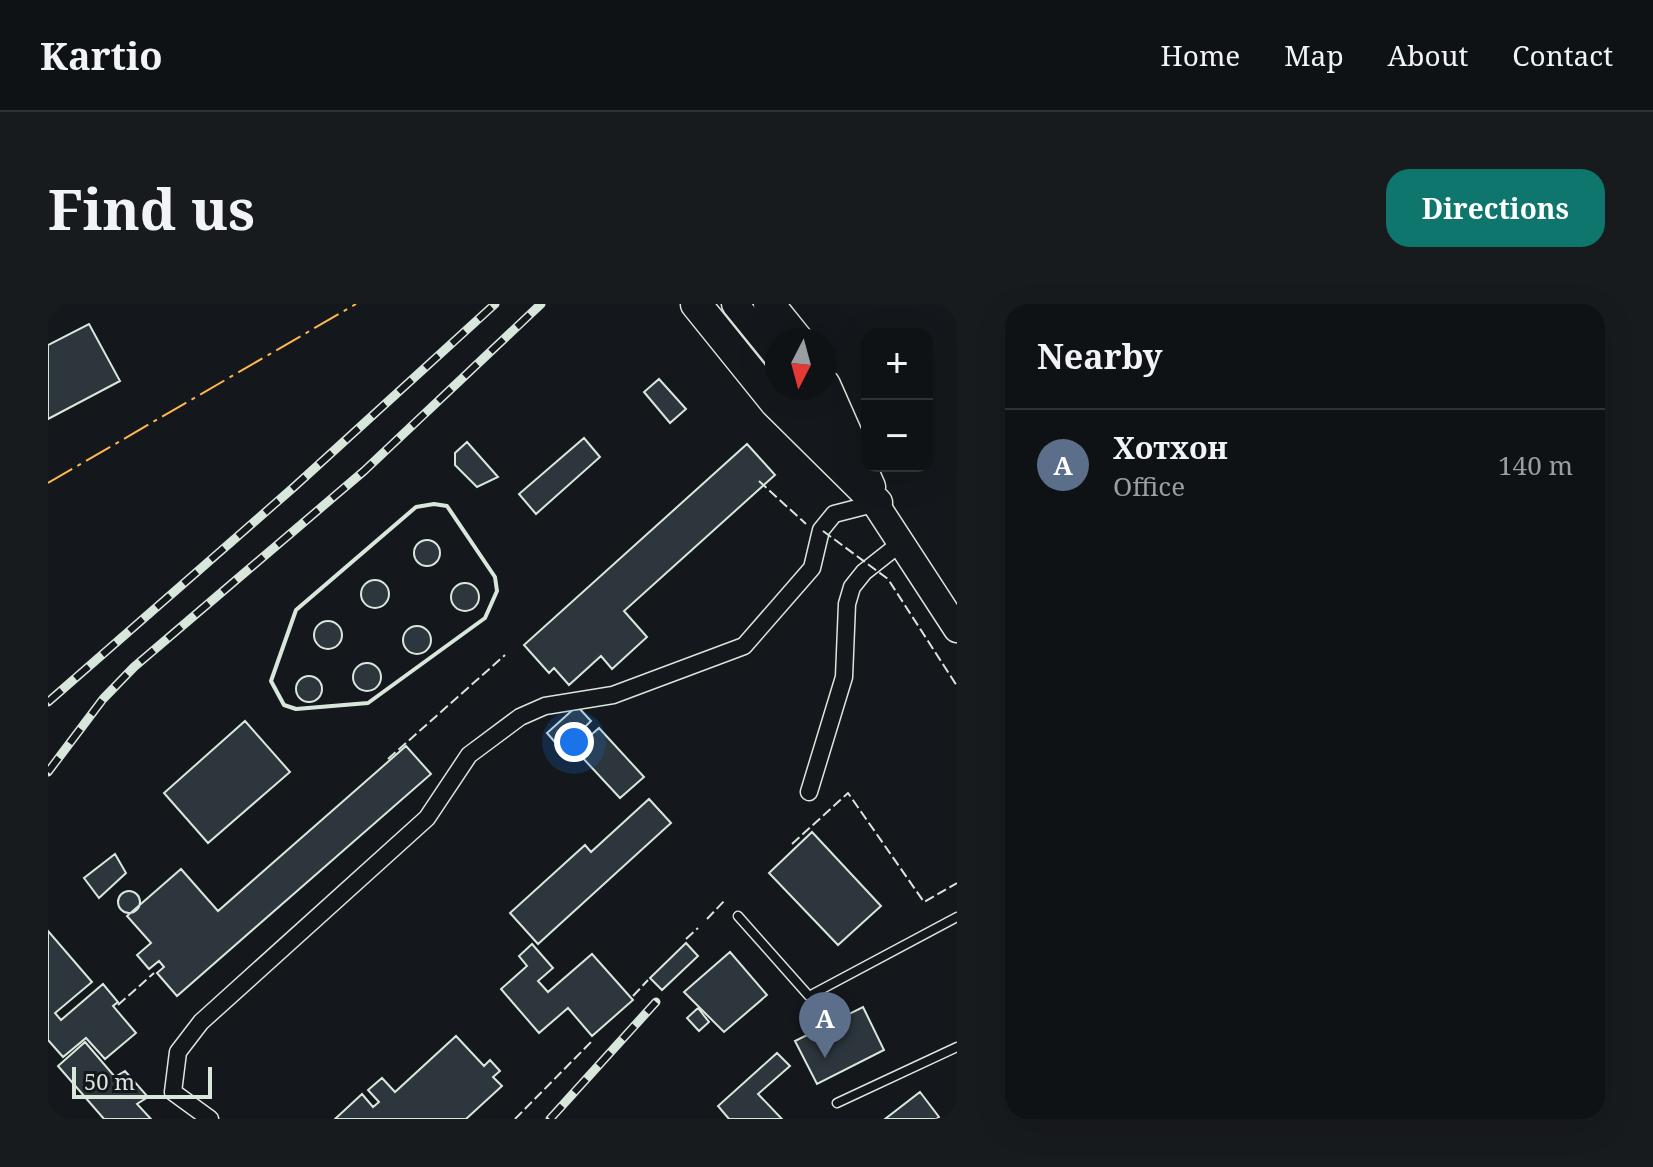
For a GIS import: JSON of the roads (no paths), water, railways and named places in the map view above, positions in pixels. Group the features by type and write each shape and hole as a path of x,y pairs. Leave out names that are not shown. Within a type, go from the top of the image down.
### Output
{"highway":[{"path":"696,304 775,402 877,503"},
{"path":"769,304 788,328"},
{"path":"832,400 877,503"}],"main road":[{"path":"735,304 765,341"},
{"path":"808,400 957,629"}],"street":[{"path":"210,1119 173,1092 178,1052 201,1022 427,818 469,755 520,717 545,706 613,695 744,646 812,568 821,530 834,514 877,503"},
{"path":"809,792 844,677 847,604 852,587 864,572 902,542"}],"lane":[{"path":"738,916 809,996 957,917"},
{"path":"837,1103 957,1047"}],"railway":[{"path":"48,702 294,487 495,304"},
{"path":"48,772 103,699 134,667 364,471 541,304"},
{"path":"550,1119 656,1002"}],"place":[{"name":"Хотхон","path":"825,1058"}]}
